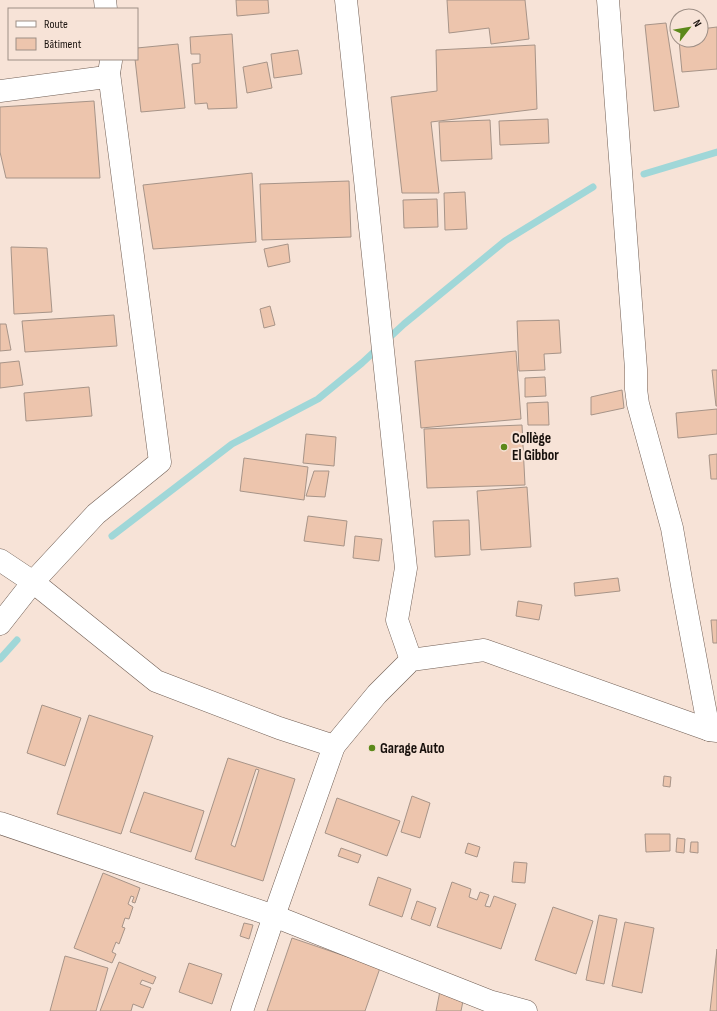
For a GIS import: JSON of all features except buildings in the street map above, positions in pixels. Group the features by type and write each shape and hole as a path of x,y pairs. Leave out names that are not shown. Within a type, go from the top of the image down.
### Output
{"street":[{"path":"346,0 406,568 397,620 412,660"},
{"path":"608,0 638,404 672,528 684,598 713,731"},
{"path":"0,91 106,77 110,66"},
{"path":"0,624 34,582 96,514 160,462 110,66"},
{"path":"0,560 34,582 156,681 279,728 334,746"},
{"path":"242,1011 334,746 377,694 412,660 484,650 713,731"},
{"path":"0,823 274,916 487,1006 526,1011"}],"waterway":[{"path":"644,174 717,152"},
{"path":"112,536 232,444 318,399 362,363 404,324 505,241 593,187"},
{"path":"0,659 17,640"}],"place":[{"name":"Collège El Gibbor","path":"504,447"},
{"name":"Garage Auto","path":"372,748"}]}
